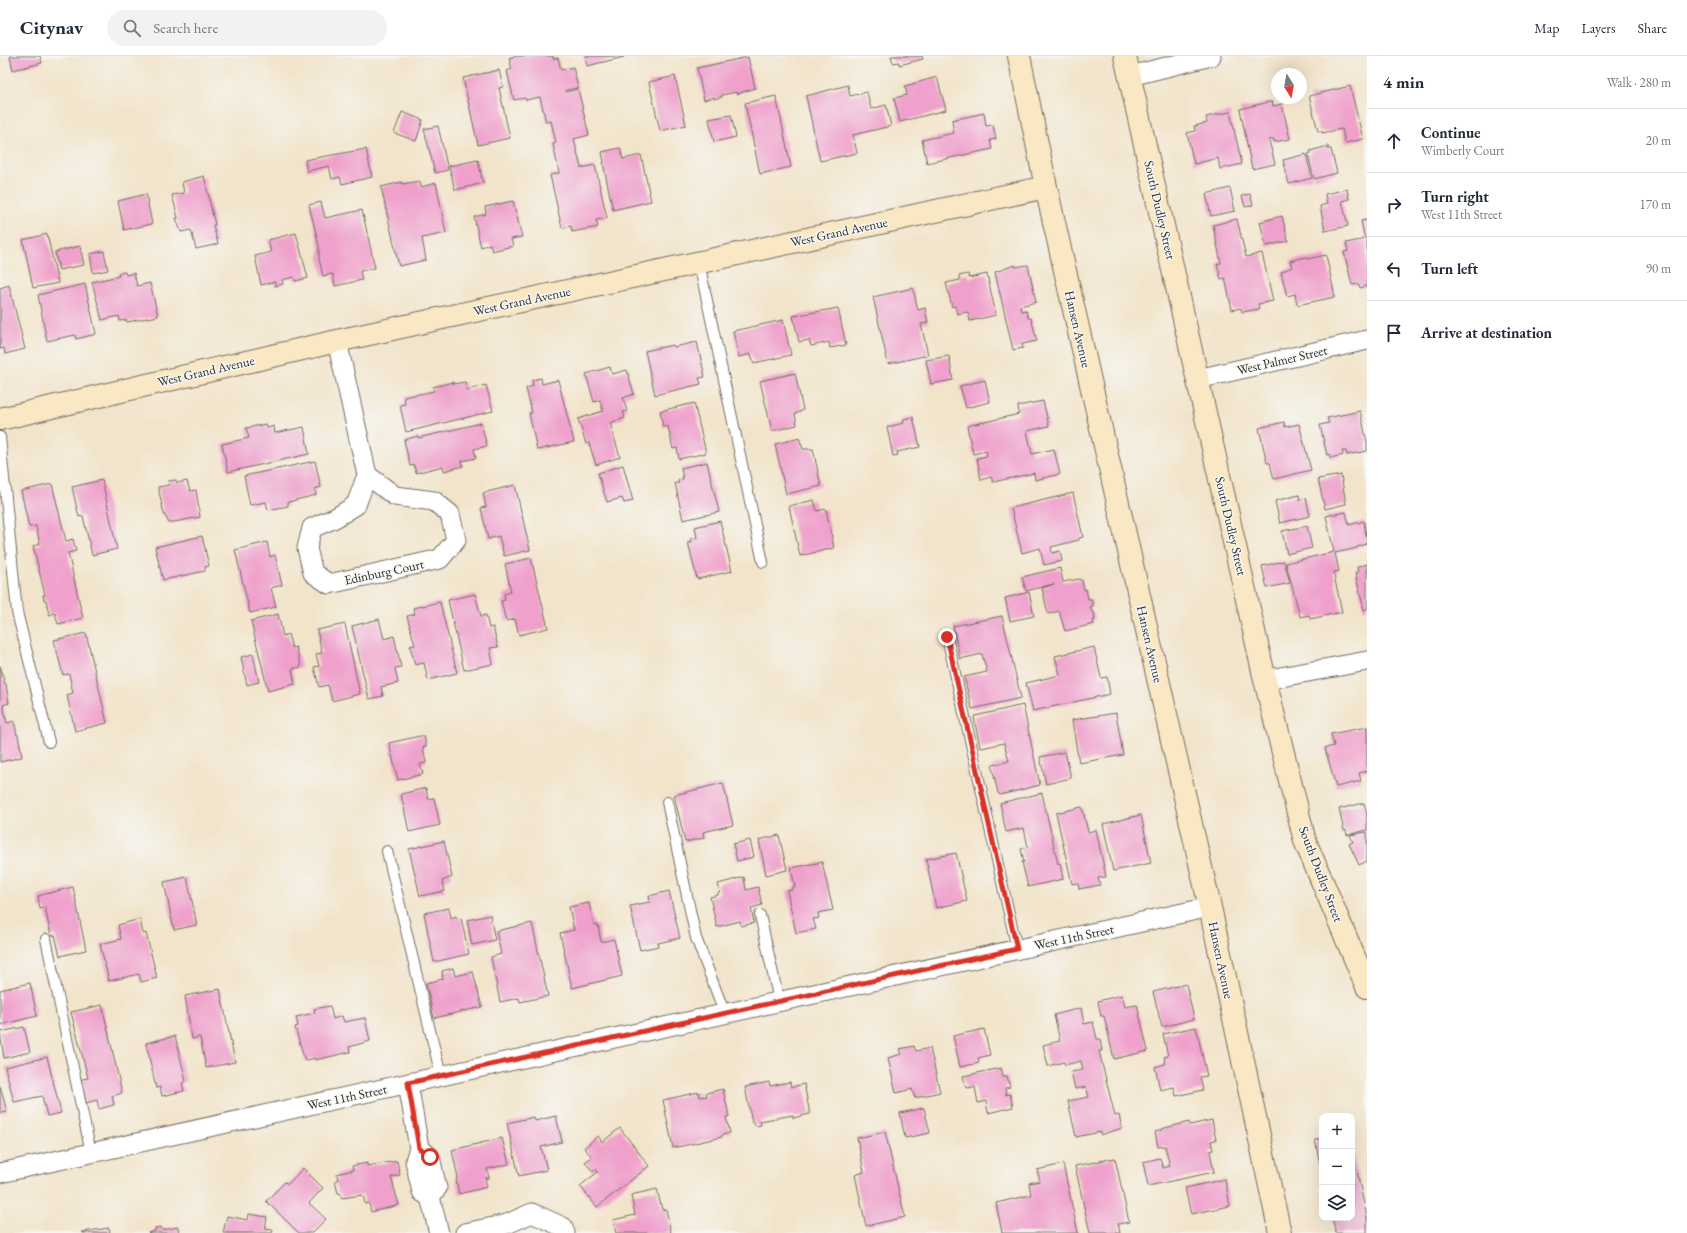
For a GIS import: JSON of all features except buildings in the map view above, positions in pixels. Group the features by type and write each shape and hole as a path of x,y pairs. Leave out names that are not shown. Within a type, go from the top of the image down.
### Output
{"street":[{"name":"Hansen Avenue","path":"1019,56 1046,188 1210,907 1280,1233"},
{"path":"1127,66 1211,56"},
{"name":"South Dudley Street","path":"1127,66 1265,680 1305,841 1367,985"},
{"name":"West Grand Avenue","path":"0,419 337,341 1046,188"},
{"name":"West Palmer Street","path":"1198,379 1367,340"},
{"path":"337,341 367,475"},
{"name":"Edinburg Court","path":"367,475 395,496 434,501 450,514 456,540 440,559 329,584 313,573 307,548 312,528 335,518 356,505 367,475"},
{"path":"1265,680 1367,661"},
{"name":"West 11th Street","path":"0,1172 1210,907"},
{"path":"408,1083 419,1148 415,1161 422,1192 430,1196 439,1233"},
{"path":"466,1233 507,1224 532,1214 562,1227 565,1233"}],"lane":[{"path":"699,263 763,562"},
{"path":"0,437 17,612 48,742"},
{"path":"947,637 1017,949"},
{"path":"666,802 696,938 725,1014"},
{"path":"387,851 441,1076"},
{"path":"760,914 779,1001"},
{"path":"46,939 91,1153"}],"route":[{"path":"430,1157 419,1148 408,1083 1017,949 947,637"}]}
